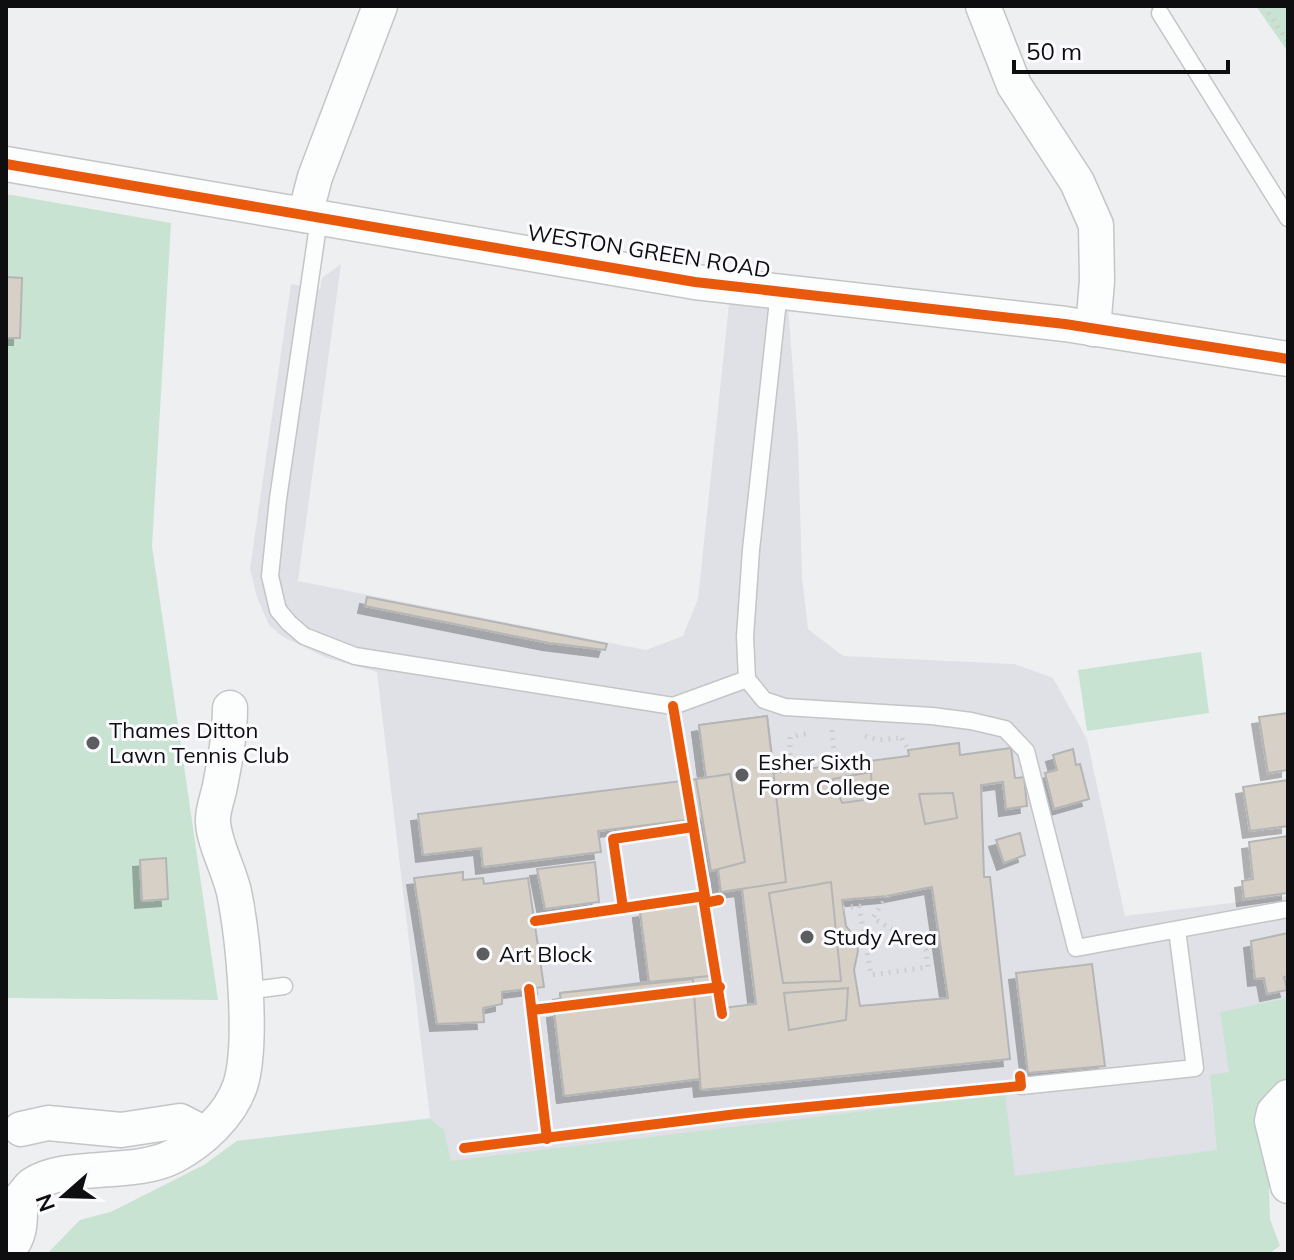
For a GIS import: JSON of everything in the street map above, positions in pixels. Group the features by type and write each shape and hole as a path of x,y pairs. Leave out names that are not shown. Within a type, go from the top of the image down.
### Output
{"street":[{"path":"312,217 315,177 380,6"},
{"path":"983,6 1014,85 1077,182 1096,225 1097,281 1093,329"},
{"name":"WESTON GREEN ROAD","path":"6,164 695,282 1093,329 1288,359"},
{"path":"6,1251 12,1246 20,1228 20,1199 32,1185 83,1171 152,1163 172,1157 205,1134 230,1107 240,1085 245,1057 245,991 234,892 213,822 230,735 230,708"},
{"path":"1288,1097 1274,1112 1272,1121 1288,1186"},
{"path":"21,1129 48,1123 121,1130 180,1121 205,1134"}],"lane":[{"path":"1160,13 1288,218"},
{"path":"312,217 270,576 278,610 289,623 304,636 355,656 673,706 747,679"},
{"path":"779,291 751,550 745,637 747,679 764,700 785,707 932,716 1005,729 1026,751 1076,948 1288,909"},
{"path":"1021,1086 1195,1068 1177,930"},
{"path":"245,991 284,986"}],"path":[{"path":"1264,6 1288,42"},
{"path":"835,765 832,730 846,733"},
{"path":"861,735 879,740 912,737"},
{"path":"790,737 790,771"},
{"path":"902,738 908,750"},
{"path":"873,918 887,896"},
{"path":"843,908 859,906 860,912 871,975 928,967 926,950 860,912"}],"shaded area":[{"name":"Esher Sixth Form College","path":"341,264 298,581 646,650 683,636 698,599 731,285 787,291 798,440 802,577 808,629 843,656 1014,664 1053,678 1087,739 1125,916 1288,896 1288,1126 1180,1254 47,1254 80,1220 111,1212 204,1165 237,1141 430,1118 377,672 327,658 283,637 269,625 250,569 291,284 320,289 322,278"}],"green space":[{"path":"1256,6 1288,6 1288,52"},
{"name":"Thames Ditton Lawn Tennis Club","path":"6,194 171,223 152,546 218,1000 6,998"},
{"path":"1201,652 1209,713 1087,731 1078,670"},
{"path":"1288,998 1288,1134 1268,1162 1270,1219 1280,1246 1268,1254 47,1254 80,1220 111,1212 204,1165 237,1141 430,1119 444,1130 451,1161 1005,1094 1015,1176 1217,1150 1210,1075 1229,1072 1220,1012"}],"building":[{"path":"6,277 22,278 20,338 6,338"},
{"path":"367,597 607,644 605,650 549,643 365,606"},
{"path":"1288,713 1288,770 1268,773 1259,717"},
{"path":"767,716 774,773 909,756 908,750 959,743 960,755 1011,748 1015,778 1024,777 1027,806 1006,809 1003,782 981,785 984,877 990,877 1010,1059 701,1090 700,1079 564,1096 554,1011 562,1010 560,993 649,982 640,911 710,902 723,1008 756,1004 742,889 721,892 711,817 598,831 601,852 483,867 481,848 423,855 418,814 706,778 699,725","holes":["932,887 948,998 860,1006 854,970 858,951 856,939 846,926 842,900 887,896"]},
{"path":"767,716 786,882 721,892 699,725"},
{"path":"1073,749 1089,799 1054,809 1045,773 1057,770 1053,755"},
{"path":"871,772 872,799 842,803 833,779"},
{"path":"730,774 745,862 711,871 696,779"},
{"path":"1288,780 1288,826 1250,831 1243,787"},
{"path":"953,793 957,818 925,824 919,794"},
{"path":"1020,833 1025,855 1004,863 996,840"},
{"path":"1288,836 1288,893 1244,899 1242,881 1253,879 1249,842"},
{"path":"166,858 168,899 142,901 140,860"},
{"path":"595,862 599,902 545,909 537,869"},
{"name":"Art Block","path":"463,872 463,880 483,878 484,884 528,878 544,987 502,992 502,1004 483,1008 484,1022 437,1024 414,878"},
{"name":"Study Area","path":"831,882 841,981 783,983 769,893"},
{"path":"710,902 719,975 649,982 640,911"},
{"path":"1288,933 1288,976 1284,977 1287,990 1267,994 1264,978 1255,979 1251,941"},
{"path":"1092,964 1105,1066 1028,1073 1016,973"},
{"path":"693,979 700,1079 564,1096 554,1011 562,1010 560,993"},
{"path":"848,988 846,1020 789,1030 784,993"}],"cycle path":[{"path":"6,164 695,282 1065,324 1288,359"},
{"path":"535,921 705,896 673,706"},
{"path":"623,908 613,839 693,827"},
{"path":"719,900 704,903 722,1014"},
{"path":"532,1010 720,987"},
{"path":"529,989 547,1139"},
{"path":"464,1148 737,1114 1021,1086 1020,1076"}],"place":[{"name":"Thames Ditton Lawn Tennis Club","path":"93,743"},
{"name":"Esher Sixth Form College","path":"742,775"},
{"name":"Study Area","path":"807,937"},
{"name":"Art Block","path":"483,954"}]}
